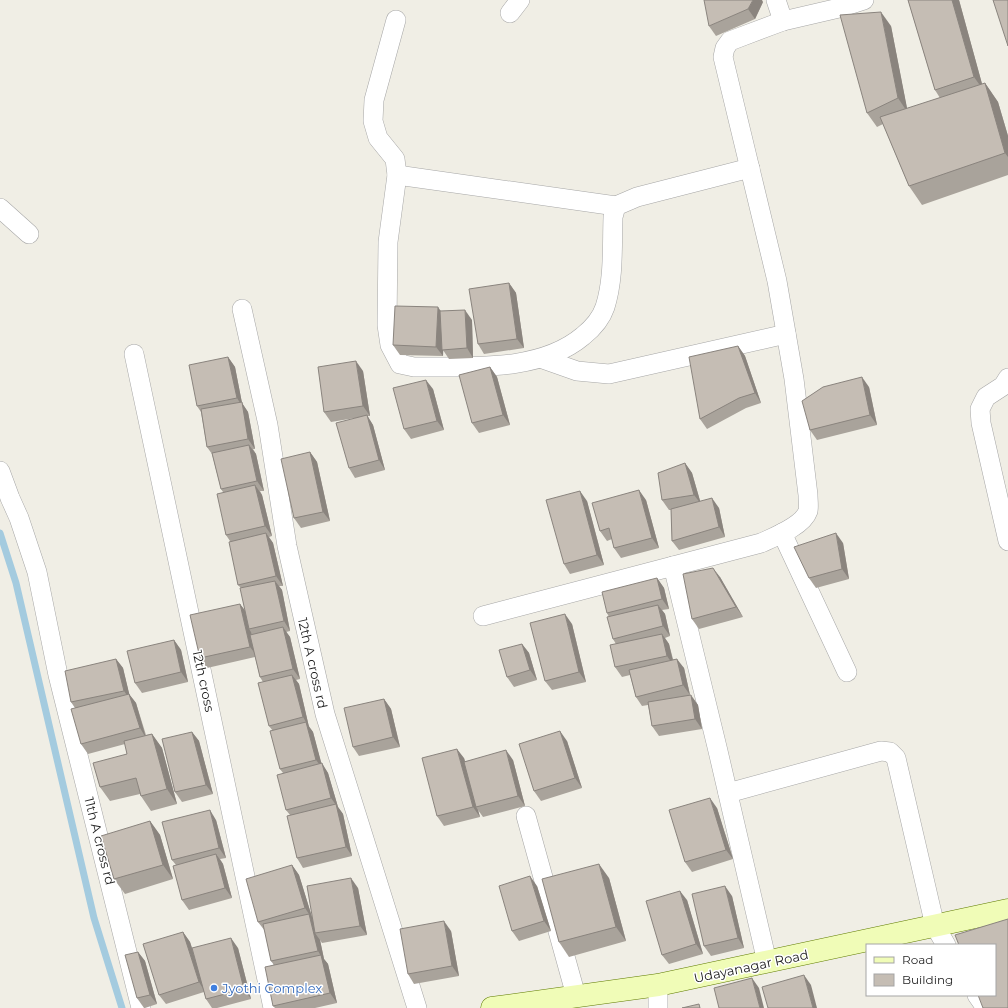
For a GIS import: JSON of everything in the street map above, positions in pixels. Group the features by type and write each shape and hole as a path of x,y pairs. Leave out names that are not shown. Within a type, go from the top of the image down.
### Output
{"street":[{"path":"776,0 783,21"},
{"path":"483,616 761,543 797,524 808,512 808,495 794,379 777,281 723,57 724,48 730,41 783,21 839,8 864,0"},
{"path":"396,20 374,100 373,121 378,138 395,159 397,175 388,242 387,325 390,346 400,364 414,367 504,365 543,359 574,344 594,327 605,309 610,287 613,217 616,206"},
{"path":"397,175 616,206 637,197 750,168"},
{"path":"0,208 29,234"},
{"name":"12th A cross rd","path":"242,309 268,425 287,546 325,714 417,1008"},
{"path":"543,359 577,371 609,374 786,334"},
{"name":"12th cross","path":"134,354 273,1008"},
{"path":"1008,378 1003,386 986,397 980,409 981,423 1008,541"},
{"name":"11th A cross rd","path":"0,471 10,498 20,518 37,572 58,675 141,1008"},
{"path":"782,533 847,672"},
{"path":"673,566 728,792 767,962"},
{"path":"728,792 881,752 890,752 896,758 935,926 945,944"},
{"path":"526,816 576,996"},
{"name":"Udayanagar Road","path":"492,1008 658,985 1008,910"},
{"path":"658,985 658,1008"},
{"path":"978,996 986,1008"}],"building":[{"path":"704,0 753,0 748,9 709,26"},
{"path":"908,0 952,0 974,77 935,90"},
{"path":"993,0 1008,0 1008,46"},
{"path":"881,12 898,98 867,113 840,15"},
{"path":"985,83 1005,153 909,186 880,117"},
{"path":"509,283 517,339 478,344 469,289"},
{"path":"395,306 438,307 436,347 393,345"},
{"path":"465,310 467,348 442,350 440,311"},
{"path":"738,346 755,393 739,398 700,419 689,357"},
{"path":"228,357 237,398 197,406 189,365"},
{"path":"356,361 363,406 324,412 318,367"},
{"path":"490,367 503,415 472,423 459,375"},
{"path":"862,377 870,415 810,430 802,401 823,387"},
{"path":"426,380 437,421 404,429 393,388"},
{"path":"242,402 248,439 207,447 201,409"},
{"path":"367,415 379,460 349,468 336,423"},
{"path":"249,445 257,481 221,489 212,453"},
{"path":"310,452 323,512 294,518 281,459"},
{"path":"685,463 694,495 662,500 658,473"},
{"path":"255,485 265,526 226,535 217,494"},
{"path":"639,490 652,538 614,548 609,528 600,531 592,503"},
{"path":"580,491 597,555 564,564 546,500"},
{"path":"712,498 719,527 672,541 671,509"},
{"path":"266,533 276,576 238,585 229,542"},
{"path":"836,533 842,569 809,578 794,547"},
{"path":"713,568 736,607 692,619 683,574"},
{"path":"657,578 662,599 607,613 602,592"},
{"path":"275,581 284,621 249,629 240,588"},
{"path":"240,604 250,647 200,658 190,615"},
{"path":"658,605 663,626 613,639 607,617"},
{"path":"565,614 579,672 545,681 530,623"},
{"path":"283,627 293,669 260,677 250,635"},
{"path":"662,634 667,656 615,667 610,645"},
{"path":"174,640 181,672 135,683 127,651"},
{"path":"522,644 530,670 507,677 499,650"},
{"path":"116,659 124,691 71,702 65,671"},
{"path":"677,659 683,685 636,697 629,670"},
{"path":"292,675 303,717 269,726 258,683"},
{"path":"129,694 140,728 81,744 71,709"},
{"path":"691,695 695,719 652,726 648,702"},
{"path":"384,699 393,737 353,747 344,708"},
{"path":"306,722 316,760 280,769 270,731"},
{"path":"560,731 575,778 534,791 519,744"},
{"path":"192,732 206,785 175,792 162,739"},
{"path":"152,734 167,789 141,796 136,778 100,787 93,763 127,754 124,741"},
{"path":"457,749 473,807 437,816 422,758"},
{"path":"506,750 518,796 476,807 464,762"},
{"path":"322,763 331,798 286,810 277,775"},
{"path":"710,798 726,850 685,862 669,810"},
{"path":"336,804 346,847 297,858 287,816"},
{"path":"210,810 219,848 172,860 162,822"},
{"path":"150,821 163,865 114,879 101,836"},
{"path":"216,854 225,888 182,900 173,866"},
{"path":"599,864 616,927 559,942 542,879"},
{"path":"292,865 305,908 258,922 246,879"},
{"path":"530,876 544,921 512,931 499,886"},
{"path":"351,878 360,926 315,933 307,886"},
{"path":"725,886 738,938 704,946 692,894"},
{"path":"680,891 696,944 662,955 646,901"},
{"path":"309,914 318,951 271,961 263,924"},
{"path":"1008,919 1008,1008 983,1008 978,996 996,996 996,944 959,944 955,935"},
{"path":"444,921 452,966 408,974 400,929"},
{"path":"183,932 199,982 159,995 143,944"},
{"path":"231,938 244,989 206,999 192,948"},
{"path":"138,952 150,995 137,998 125,955"},
{"path":"321,955 330,993 273,1006 265,967"},
{"path":"804,975 813,1008 768,1008 762,987"},
{"path":"752,978 760,1008 719,1008 714,988"},
{"path":"699,1004 700,1008 682,1008"}],"waterway":[{"path":"0,533 16,583 94,918 122,1008"}],"place":[{"name":"Jyothi Complex","path":"214,988"}]}
